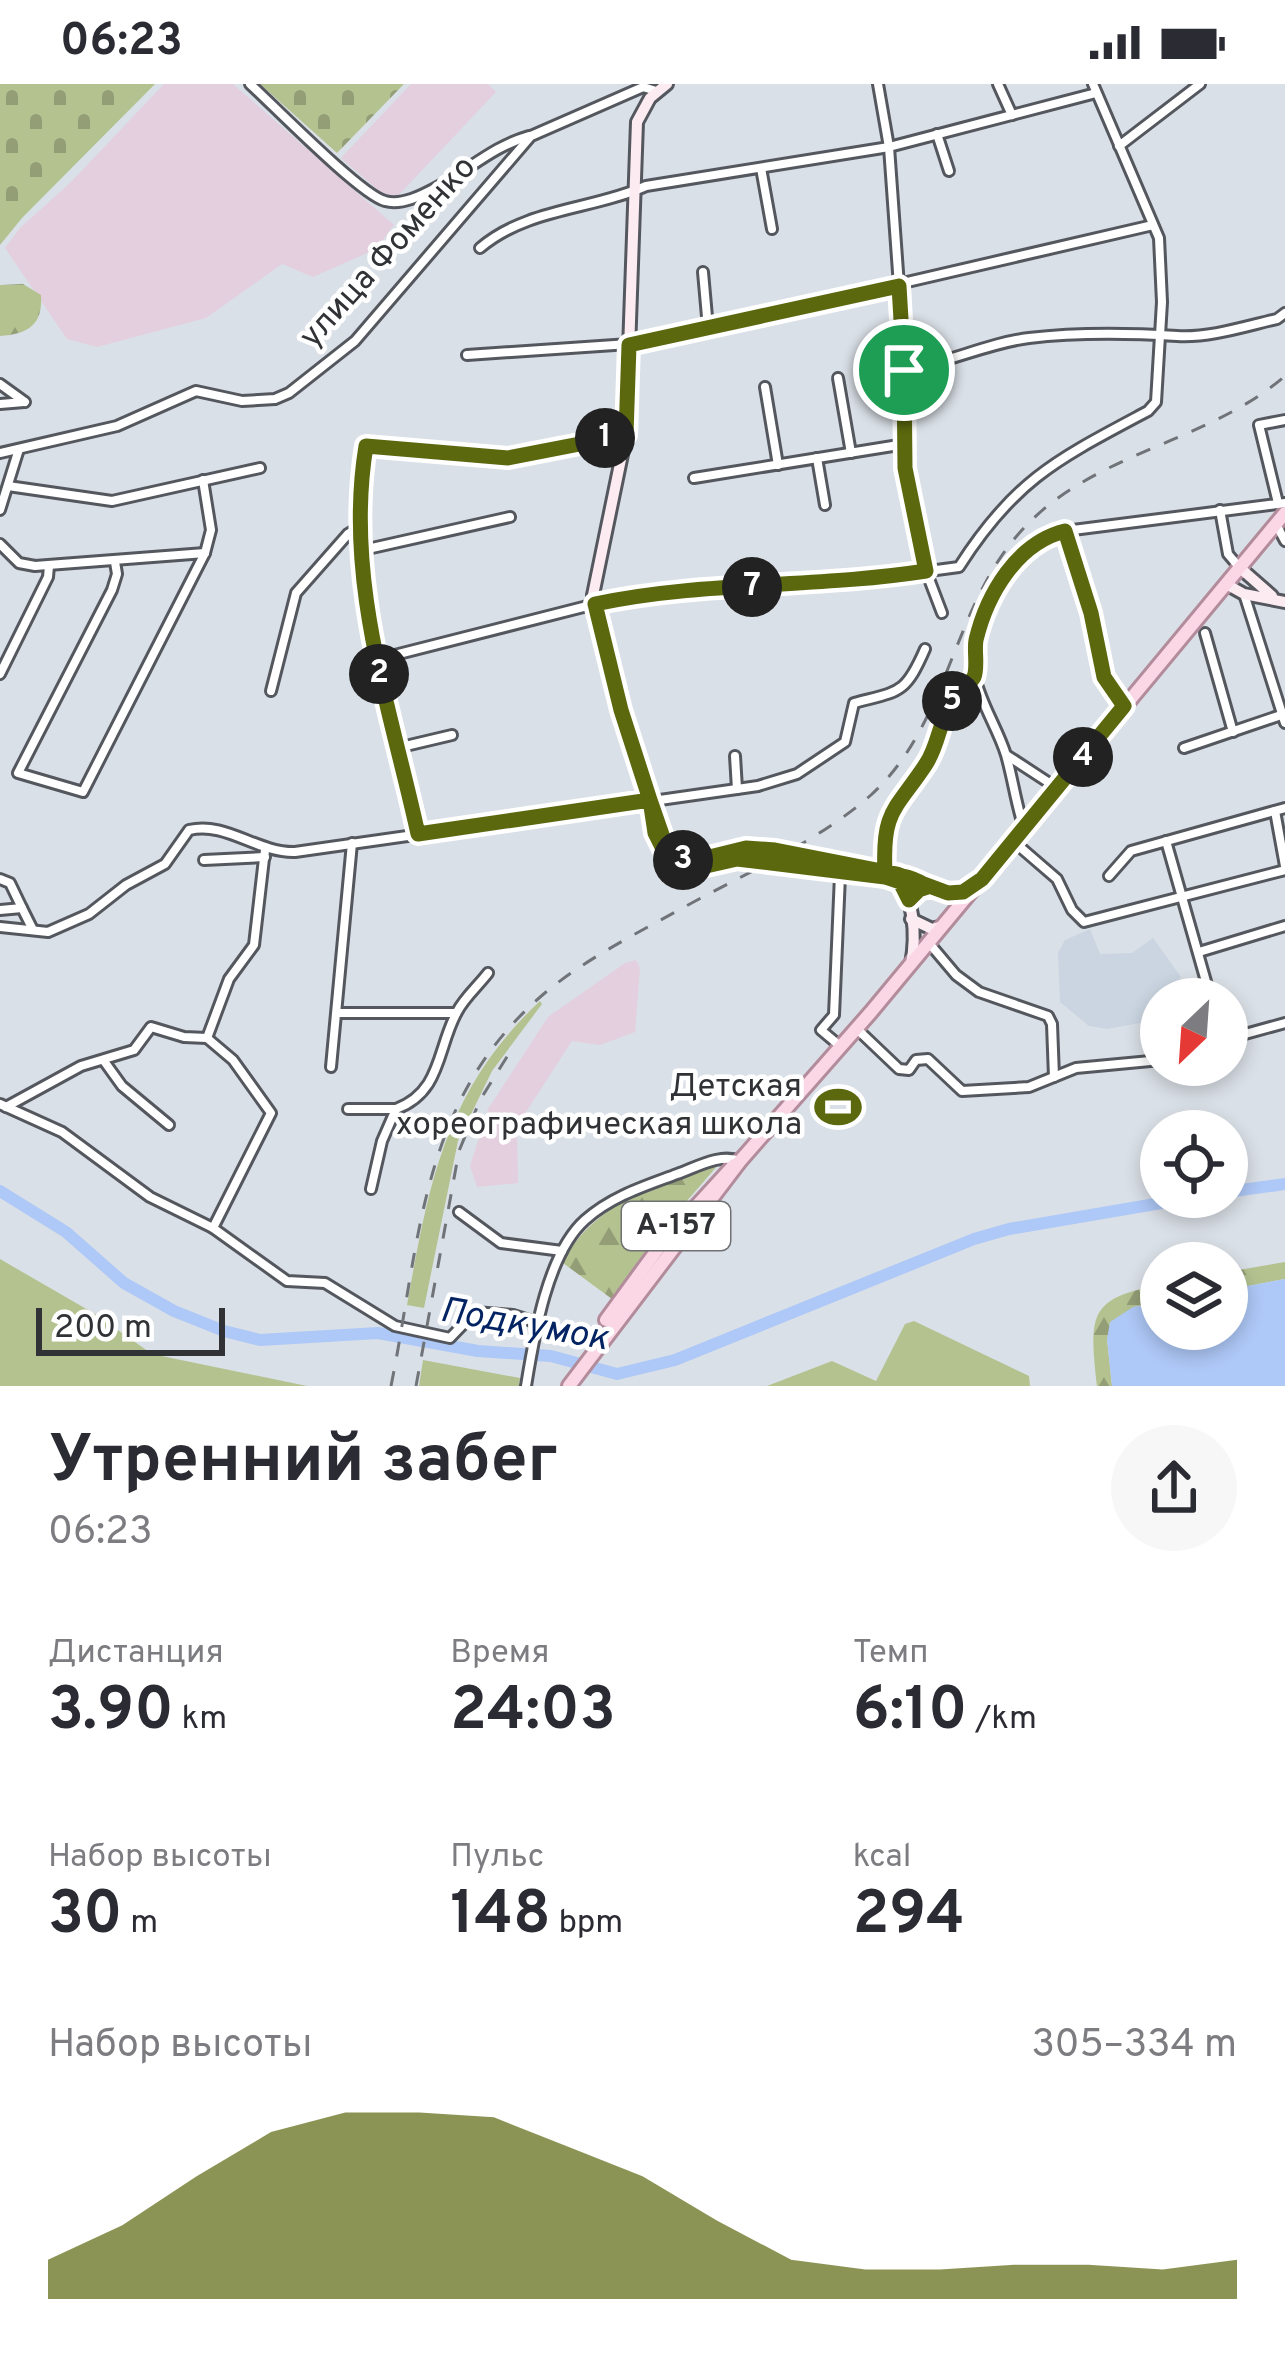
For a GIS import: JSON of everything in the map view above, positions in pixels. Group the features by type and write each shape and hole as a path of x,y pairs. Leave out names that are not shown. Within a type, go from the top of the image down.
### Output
{"main road":[{"path":"662,88 638,122 626,435 594,578 595,604 621,710 667,849 689,862 746,848 775,850 885,872 946,898 947,921 922,927 910,920"},
{"name":"А-157","path":"559,1386 740,1161 857,1029 1226,584 1281,511"},
{"path":"1239,567 1280,600"},
{"path":"1226,584 1280,600"},
{"path":"650,800 658,844 668,859 684,867 737,859 900,882 909,900 911,964"},
{"path":"909,900 919,890 963,892 982,879"},
{"name":"А-157","path":"569,1386 624,1302"}],"street":[{"path":"250,84 363,188 386,201 428,192 505,143 531,136"},
{"path":"878,84 889,147 899,286 905,468 926,571 942,613"},
{"path":"998,84 1012,115"},
{"path":"1120,146 1200,84"},
{"name":"улица Фоменко","path":"2,449 117,426 196,391 242,401 290,393 355,341 531,136 640,86 662,88"},
{"path":"375,661 595,604 683,591 869,580 959,567 996,512 1027,481 1156,402 1159,238 1095,88 889,147 651,185 516,225 480,248"},
{"path":"937,134 949,171"},
{"path":"761,168 772,229"},
{"path":"467,355 629,345 1153,225"},
{"path":"703,272 708,328"},
{"path":"904,370 1023,338 1202,334 1281,316"},
{"path":"838,378 851,452"},
{"path":"0,384 26,402 0,404"},
{"path":"765,387 778,464"},
{"path":"904,392 943,389"},
{"path":"1285,420 1259,425 1285,541"},
{"path":"418,834 364,603 361,478 366,446 508,458 626,435"},
{"path":"694,478 905,444"},
{"path":"0,510 19,449"},
{"path":"817,458 825,505"},
{"path":"8,486 105,502 260,468"},
{"path":"115,562 112,590 18,773 82,792 205,553 211,530 203,480"},
{"path":"1028,823 1021,818 1006,754 974,676 976,641 1000,585 1021,554 1036,542 1065,531 1220,510 1281,511"},
{"path":"1220,510 1228,554 1239,567"},
{"path":"363,550 510,517"},
{"path":"271,691 296,593 362,525"},
{"path":"1065,531 1091,613 1104,677 1124,706"},
{"path":"0,544 19,563 49,566 205,553"},
{"path":"0,674 48,577 49,566"},
{"path":"1184,748 1284,717 1244,593"},
{"path":"1204,633 1233,731"},
{"path":"204,860 296,853 737,789 797,774 830,754 850,731 854,703 892,696 912,680 925,650"},
{"path":"885,872 884,829 925,766 952,700 974,676"},
{"path":"397,748 452,735"},
{"path":"1006,754 1057,788"},
{"path":"736,756 737,789"},
{"path":"1013,841 1057,879 1072,910 1084,922 1092,922 1285,868 1280,809 1126,854 1109,876"},
{"path":"0,927 48,932 89,914 126,885 165,864 189,830 207,826 265,853"},
{"path":"1166,842 1206,978"},
{"path":"331,1067 352,843"},
{"path":"207,1037 229,980 254,945 265,853"},
{"path":"839,875 833,1015 821,1030 841,1047"},
{"path":"0,879 10,883 32,928"},
{"path":"0,910 22,908"},
{"path":"1199,952 1285,926"},
{"path":"929,943 956,975 980,992 1048,1016 1054,1077"},
{"path":"348,1109 396,1109 418,1099 456,1013 488,974"},
{"path":"337,1013 456,1013"},
{"path":"1248,1033 1285,1023"},
{"path":"3,1105 81,1066 134,1050 151,1027 184,1037 207,1037 233,1060 271,1113 213,1228"},
{"path":"857,1029 899,1069 909,1070 916,1060 928,1059 962,1090 1029,1087 1088,1066 1140,1062"},
{"path":"104,1061 122,1086 169,1125"},
{"path":"3,1105 62,1132 150,1197 213,1228 287,1281 325,1283 395,1326 450,1337 475,1312 538,1323"},
{"path":"371,1189 382,1141 396,1109"},
{"path":"526,1386 538,1323 562,1251 584,1220 610,1201 720,1158 740,1161"},
{"path":"459,1212 501,1243 562,1251"}],"shaded area":[{"path":"164,84 233,84 394,225 376,249 313,277 282,264 206,318 97,347 67,339 5,248"},
{"path":"411,84 488,84 496,92 392,202 341,158"},
{"path":"1090,929 1100,954 1132,953 1153,938 1181,977 1140,978 1140,1023 1107,1029 1089,1026 1060,1002 1058,953 1065,940"},
{"path":"636,960 640,968 635,1032 600,1045 572,1041 517,1126 518,1183 477,1187 470,1166 488,1109 548,1017"}],"green space":[{"path":"0,84 155,84 0,245"},
{"path":"260,84 404,84 337,153"},
{"path":"23,284 41,295 36,321 26,330 0,336 0,285"},
{"path":"540,1001 492,1071 458,1141 424,1308 407,1305 434,1179 462,1104 482,1069"},
{"path":"719,1164 653,1240 612,1299 563,1263 576,1242 610,1210"},
{"path":"0,1259 95,1314 152,1354 307,1386 0,1386"},
{"path":"1285,1262 1285,1279 1248,1286 1248,1268"},
{"path":"1140,1289 1140,1306 1133,1307 1107,1339 1112,1386 1097,1386 1094,1327 1098,1314 1106,1304"},
{"path":"914,1321 1029,1376 1030,1386 767,1386 832,1361 876,1381 905,1324"},
{"path":"423,1360 520,1378 519,1386 419,1386"}],"water":[{"path":"1285,1279 1285,1386 1112,1386 1110,1322 1140,1306 1140,1350 1248,1350 1248,1286"}],"waterway":[{"name":"Подкумок","path":"1248,1189 1285,1184"},
{"name":"Подкумок","path":"0,1191 66,1232 124,1283 174,1311 224,1331 260,1340 378,1333 478,1351 551,1356 617,1374 675,1360 974,1239 1140,1207"}],"railway":[{"path":"391,1386 433,1173 449,1124 473,1077 504,1033 577,969 802,843 871,795 918,734 980,594 1022,530 1082,482 1221,418 1285,376"},
{"path":"416,1386 459,1151 480,1100 515,1044"}],"place":[{"name":"Детская хореографическая школа","path":"838,1107"}],"route":[{"path":"904,370 899,286 629,345 626,435 491,459 366,446 361,478 364,603 418,834 650,800 667,849 689,862 746,848 775,850 836,864 897,874 919,881 939,892 963,892 982,879 1124,706 1104,677 1085,589 1065,531 1051,534 1021,554 1000,585 976,641 974,676 952,700 925,766 901,794 884,829 885,872 897,874 907,877 919,881 928,887 909,900 900,882 885,877 737,859 693,869 668,859 658,844 650,800 621,710 595,604 683,591 869,580 926,571 905,468 904,370"}]}
